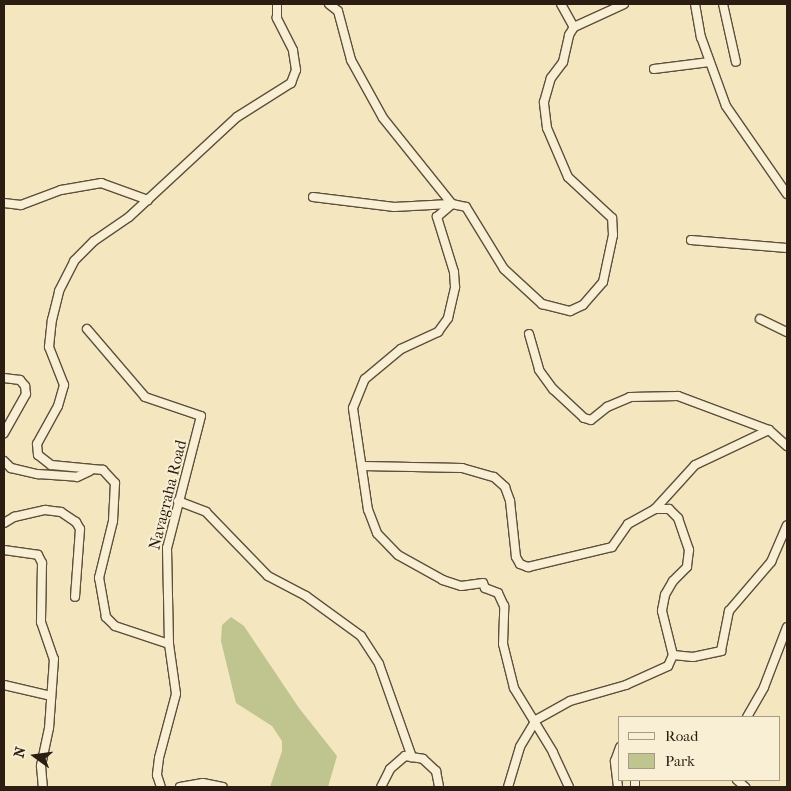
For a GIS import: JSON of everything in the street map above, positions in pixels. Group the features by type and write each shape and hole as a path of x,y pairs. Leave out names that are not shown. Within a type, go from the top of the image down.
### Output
{"street":[{"path":"169,644 115,626 106,617 99,578 113,521 115,483 103,470 91,471 51,465 38,455 37,444 58,406 64,385 49,347 52,320 59,292 74,261 148,200 237,117 291,84 296,70 293,50 277,18 278,4"},
{"path":"329,4 338,11 351,60 383,118 452,204"},
{"path":"561,4 574,27"},
{"path":"313,197 394,207 452,204 466,207 504,269 542,304 570,311 583,305 594,295 602,282 613,235 612,218 568,177 547,128 545,114 546,89 563,62 569,35 574,27 624,4"},
{"path":"695,4 710,62 726,106 787,194"},
{"path":"723,4 736,62"},
{"path":"654,69 710,62"},
{"path":"4,203 21,205 60,190 101,183 148,200"},
{"path":"452,204 437,217 454,272 455,287 448,318 438,332 410,343 385,361 359,389 353,417 363,466 368,510 375,528 387,546 414,565 452,584 468,587 483,583 485,588 498,593 504,606 503,644 514,688 534,724 553,752 569,787"},
{"path":"691,240 787,248"},
{"path":"760,319 787,332"},
{"name":"Navagraha Road","path":"86,329 145,397 201,416 178,501 166,564 169,644 176,694 159,758 157,775 161,787"},
{"path":"529,334 539,370 553,389 584,418 591,420 607,407 630,397 678,396 768,430 787,446"},
{"path":"4,378 20,380 25,386 26,394 4,433"},
{"path":"363,466 462,468 494,477 505,487 510,501 516,557 520,564 528,567 612,547 628,524 655,509 695,464 768,430"},
{"path":"4,460 11,468 38,474 77,476 91,471"},
{"path":"178,501 206,512 268,576 306,596 361,636 379,664 412,757"},
{"path":"508,787 520,747 534,724 551,709 570,701 653,675 668,666 673,655 662,611 665,595 672,581 687,567 689,550 678,518 669,509 655,509"},
{"path":"4,523 14,517 45,510 61,512 76,522 80,529 75,597"},
{"path":"673,655 693,657 721,651 729,611 771,562 787,525"},
{"path":"4,550 38,555 42,563 41,622 54,659 49,728 41,766 43,787"},
{"path":"748,716 764,687 787,627"},
{"path":"4,685 50,696"},
{"path":"618,752 615,762 618,787"},
{"path":"381,787 399,759 412,757 424,759 436,771 439,787"},
{"path":"180,787 203,783 223,787"}],"green space":[{"path":"231,617 244,626 299,708 337,756 328,787 270,787 282,751 282,741 272,726 236,703 221,641 222,625"}]}
